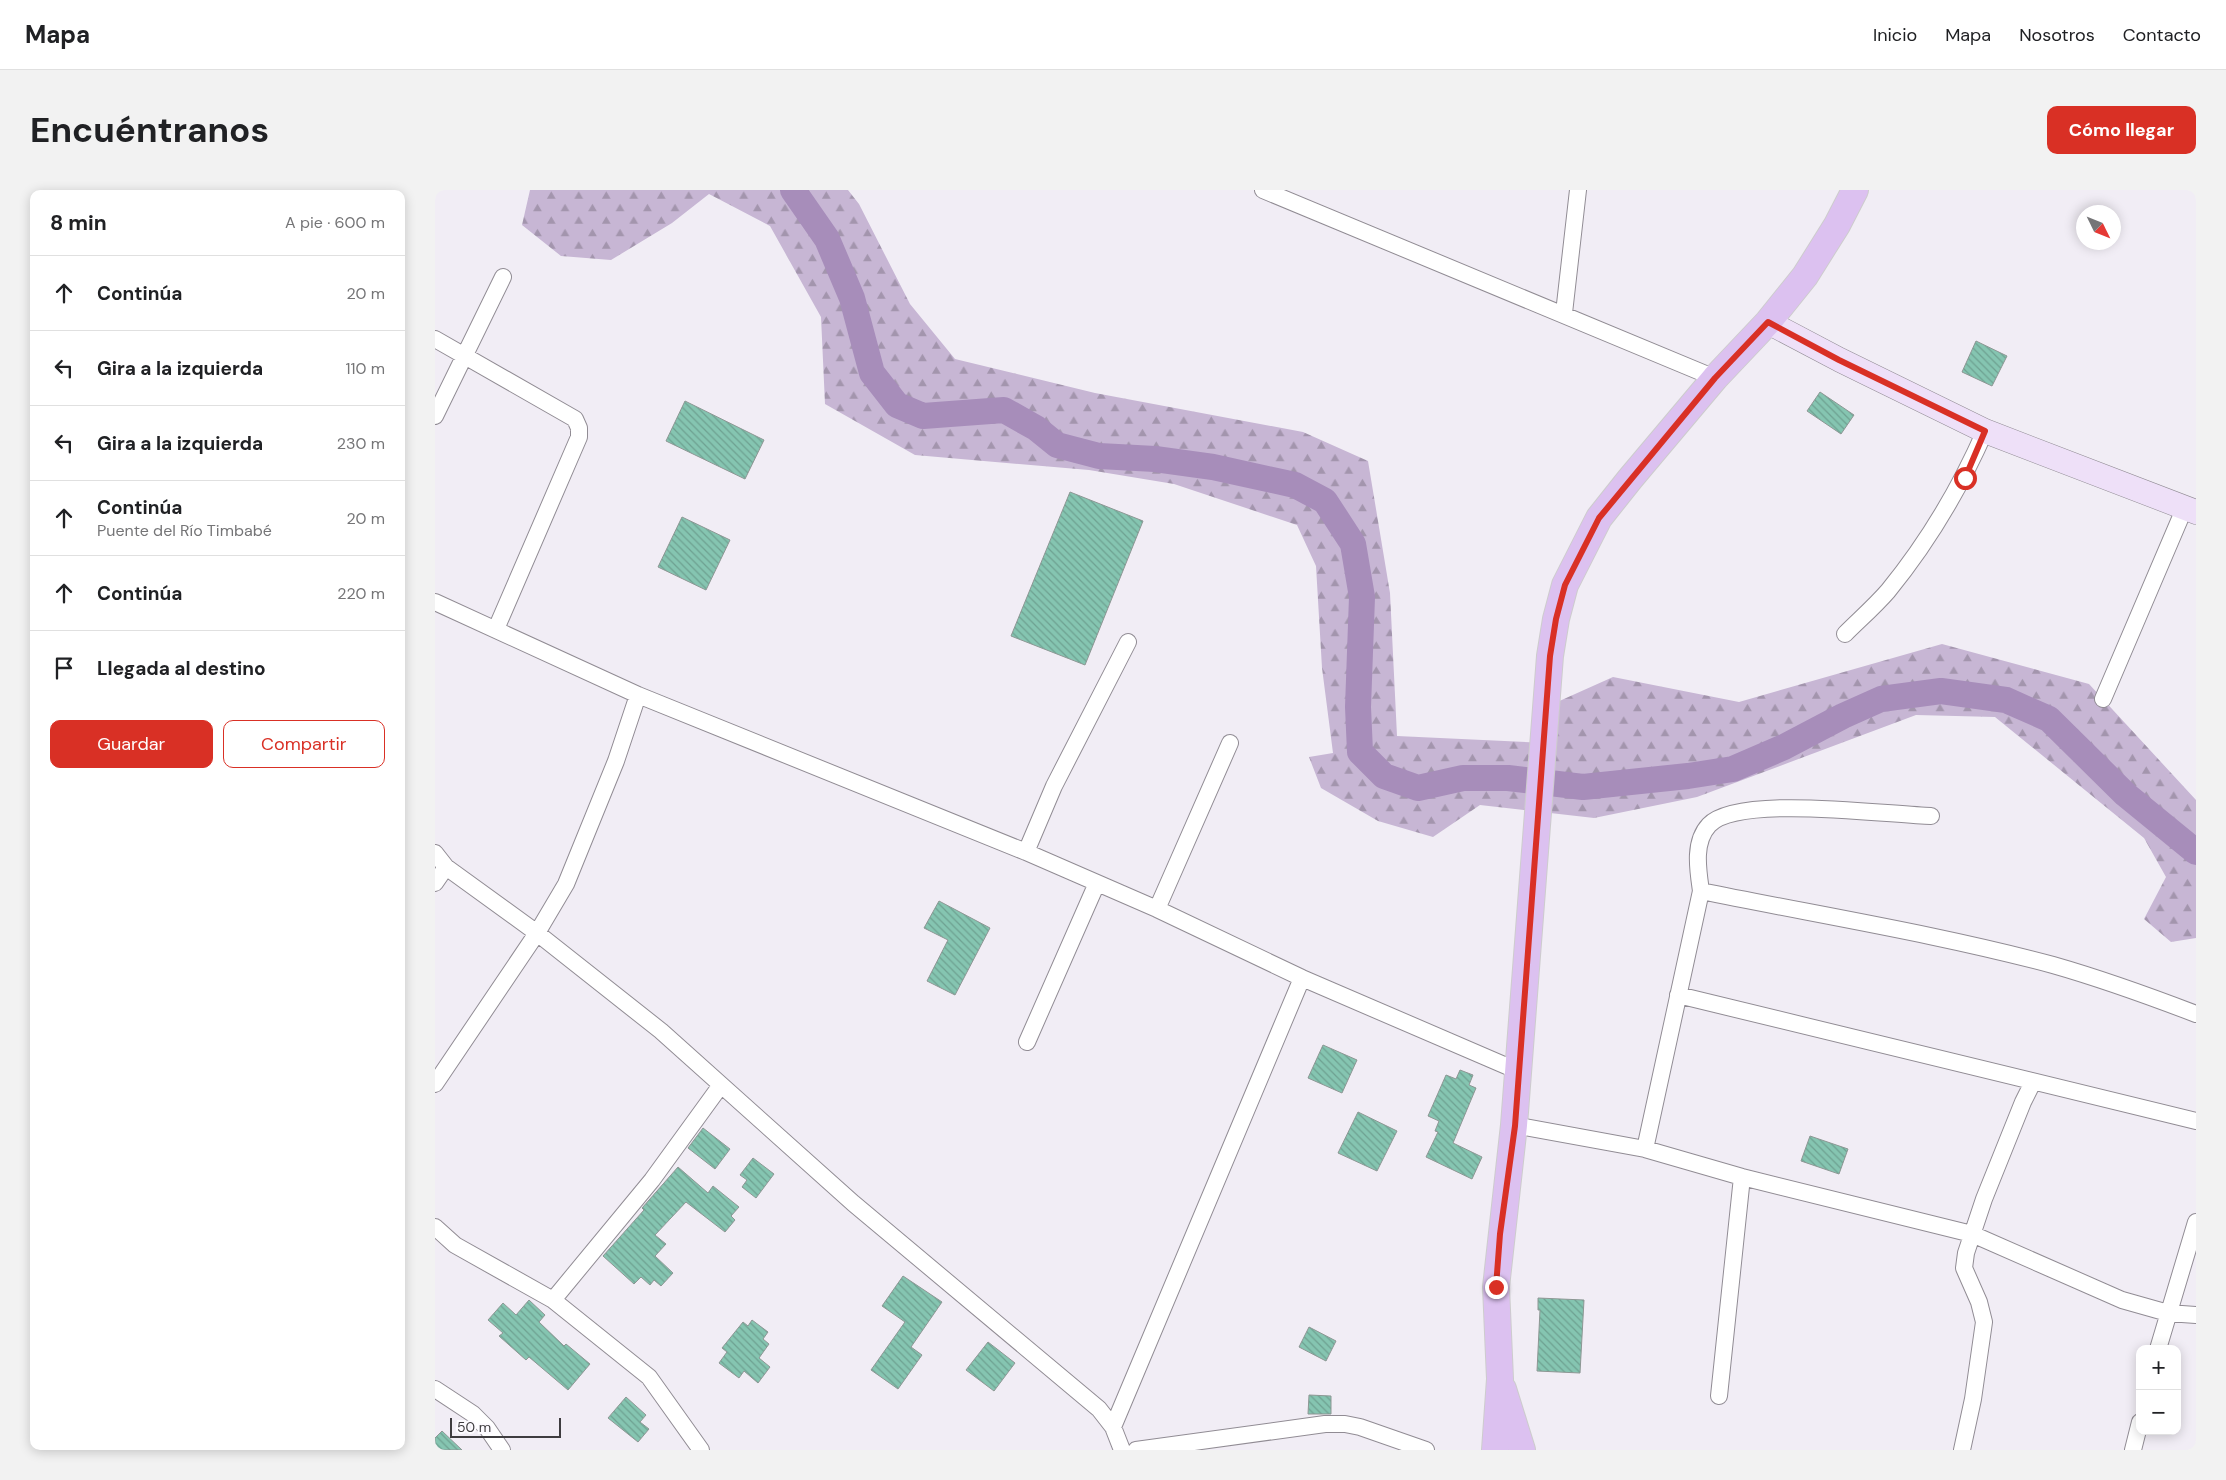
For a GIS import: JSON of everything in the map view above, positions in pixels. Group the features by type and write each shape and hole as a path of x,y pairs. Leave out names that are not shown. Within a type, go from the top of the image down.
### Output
{"main road":[{"path":"1495,1450 1500,1379 1496,1287 1500,1234 1515,1126 1544,758 1550,656 1556,619 1565,585 1581,550 1599,518 1715,378 1768,322 1805,276 1837,225 1855,190"},
{"path":"1500,1379 1522,1450"}],"street":[{"path":"1263,190 1564,313 1715,378"},
{"path":"1564,313 1578,190"},
{"path":"435,416 503,277"},
{"path":"1768,322 1839,360 1985,431 2191,509 2103,699"},
{"path":"435,339 575,419 579,428 579,438 496,629"},
{"path":"1845,634 1887,592 1930,533 1965,478 1985,431"},
{"path":"435,602 638,694 1026,852 1157,909 1302,978 1518,1070"},
{"path":"1026,852 1053,786 1128,642"},
{"path":"435,1084 537,933 567,884 616,761 638,694"},
{"path":"1157,909 1230,743"},
{"path":"1645,1149 1701,891 1697,860 1702,838 1709,825 1721,817 1779,808 1840,809 1931,816"},
{"path":"435,853 446,867 537,933 661,1031 853,1203 1099,1409 1113,1427 1122,1450"},
{"path":"435,883 446,867"},
{"path":"1027,1042 1097,883"},
{"path":"1701,891 1962,944 2053,965 2129,988 2196,1014"},
{"path":"1113,1427 1302,978"},
{"path":"1678,995 2196,1121"},
{"path":"1962,1450 1973,1399 1984,1322 1979,1302 1964,1268 1966,1253 2023,1102 2033,1082"},
{"path":"553,1300 652,1180 721,1085"},
{"path":"1515,1126 1645,1149 1742,1176 1972,1234 2097,1291 2168,1313 2196,1315"},
{"path":"1719,1396 1742,1176"},
{"path":"2159,1345 2196,1222"},
{"path":"435,1227 455,1244 553,1300 649,1377 701,1450"},
{"path":"435,1389 473,1414 487,1428 502,1450"},
{"path":"1136,1450 1325,1424 1345,1424 1425,1450"},
{"path":"2133,1450 2137,1435"}],"green space":[{"path":"530,190 848,190 859,204 910,304 955,359 1095,393 1303,432 1368,461 1390,593 1397,736 1547,743 1546,707 1613,677 1739,702 1942,644 2089,684 2196,800 2196,938 2171,942 2144,919 2166,877 2144,838 1995,717 1916,715 1697,797 1594,818 1480,805 1433,837 1378,821 1321,788 1309,757 1333,753 1322,668 1316,566 1297,525 1174,484 1089,470 915,455 825,404 821,317 770,226 709,194 672,223 611,260 561,256 522,225"}],"building":[{"path":"1976,341 2007,356 1992,386 1962,372"},
{"path":"1820,392 1854,415 1841,434 1807,411"},
{"path":"685,401 764,440 745,479 666,441"},
{"path":"1070,492 1143,521 1085,665 1011,636"},
{"path":"682,517 730,540 706,590 658,567"},
{"path":"939,901 990,928 955,995 927,981 948,940 924,928"},
{"path":"1323,1045 1357,1060 1342,1093 1308,1078"},
{"path":"1460,1070 1473,1075 1469,1085 1476,1088 1453,1143 1482,1157 1472,1179 1426,1157 1438,1132 1435,1131 1439,1121 1428,1116 1446,1075 1456,1079"},
{"path":"1358,1112 1397,1131 1377,1171 1338,1153"},
{"path":"703,1128 730,1149 715,1169 688,1148"},
{"path":"1810,1136 1848,1149 1839,1174 1801,1161"},
{"path":"753,1158 774,1174 756,1198 742,1187 747,1180 740,1175"},
{"path":"678,1167 708,1193 713,1186 739,1207 731,1216 735,1220 725,1232 686,1202 655,1235 666,1244 655,1256 673,1273 661,1286 654,1280 650,1285 641,1277 634,1284 603,1256 644,1210 642,1208"},
{"path":"903,1276 942,1302 911,1347 922,1355 898,1389 871,1370 905,1322 882,1306"},
{"path":"1538,1298 1584,1300 1580,1373 1537,1371 1540,1310 1538,1310"},
{"path":"529,1300 545,1315 539,1322 564,1346 566,1344 590,1364 568,1390 529,1357 526,1360 499,1336 503,1333 488,1320 503,1303 516,1315"},
{"path":"752,1320 768,1332 763,1339 769,1344 759,1358 770,1367 758,1383 744,1371 739,1378 719,1363 727,1352 722,1348 743,1322 748,1326"},
{"path":"1309,1327 1336,1341 1326,1361 1299,1347"},
{"path":"988,1342 1015,1363 994,1391 966,1370"},
{"path":"1309,1395 1331,1396 1331,1414 1308,1414"},
{"path":"626,1397 646,1415 640,1422 649,1429 638,1442 608,1418"},
{"path":"442,1431 462,1450 435,1450 435,1438"}],"waterway":[{"path":"793,190 827,239 852,298 872,373 897,405 923,416 1004,410 1036,428 1057,445 1099,456 1155,459 1213,467 1295,485 1325,501 1353,544 1362,597 1358,707 1360,752 1384,776 1418,788 1463,778 1508,778 1583,787 1688,776 1733,769 1784,747 1843,716 1881,699 1941,691 2006,700 2049,719 2125,794 2196,852"}],"route":[{"path":"1496,1287 1500,1234 1515,1126 1544,758 1550,656 1556,619 1565,585 1581,550 1599,518 1629,479 1715,378 1768,322 1839,360 1985,431 1965,478"}]}
